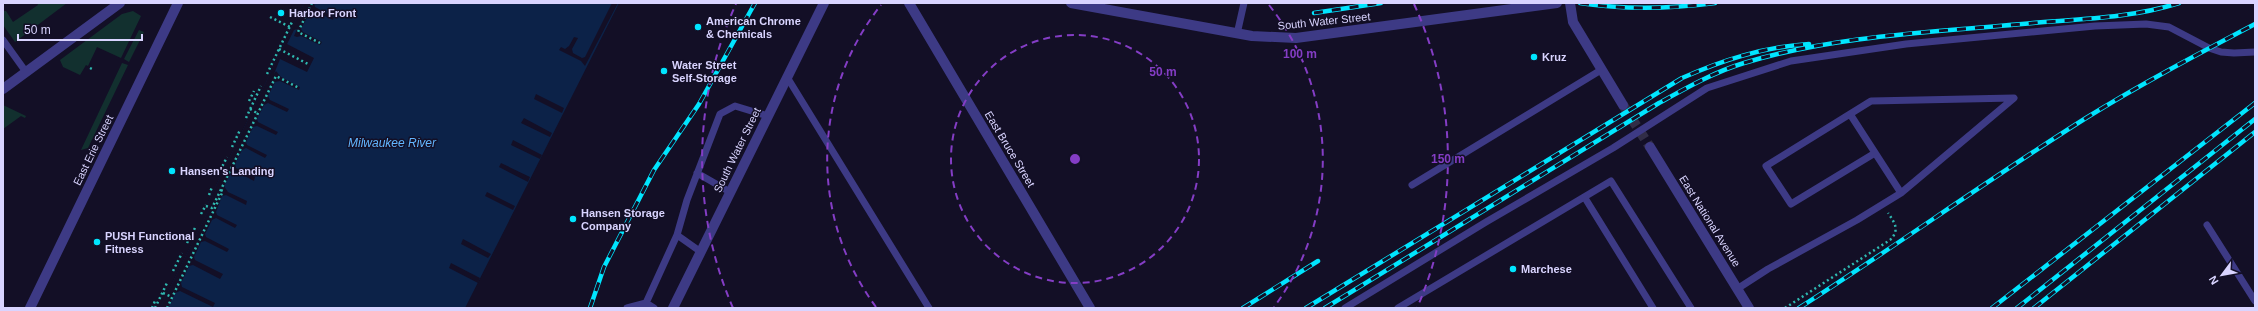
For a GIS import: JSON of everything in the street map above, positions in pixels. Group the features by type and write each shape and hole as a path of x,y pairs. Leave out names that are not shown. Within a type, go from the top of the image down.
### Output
{"street":[{"path":"3,88 120,3"},
{"name":"East Erie Street","path":"30,308 178,3"},
{"name":"South Water Street","path":"673,308 824,3"},
{"name":"East Bruce Street","path":"909,3 1090,308"},
{"name":"South Water Street","path":"1071,3 1237,34 1274,39 1296,38 1557,3"},
{"path":"1570,3 1573,22 1623,105"},
{"name":"East National Avenue","path":"1650,147 1749,308"}],"lane":[{"path":"1237,34 1244,3"},
{"path":"1345,308 1486,222 1613,148 1707,88 1791,60 1906,44 2095,26 2146,24 2169,27 2209,48 2221,52 2234,54 2255,52"},
{"path":"3,40 26,72"},
{"path":"1412,185 1601,70"},
{"path":"787,77 929,308"},
{"path":"1737,289 1901,192 2014,98 1871,101 1766,166 1791,204 1875,153"},
{"path":"646,303 677,236 687,200 720,114 735,106 768,116"},
{"path":"1850,114 1901,192"},
{"path":"697,174 730,192"},
{"path":"1398,308 1585,198 1611,181 1690,308"},
{"path":"1585,198 1653,308"},
{"path":"2207,225 2255,301"},
{"path":"677,236 701,252"},
{"path":"627,308 646,303 654,308"}],"path":[{"path":"312,3 298,32 320,43"},
{"path":"270,17 290,27"},
{"path":"267,74 292,22"},
{"path":"279,49 308,64"},
{"path":"201,214 206,205 212,208 276,76 299,88"},
{"path":"246,118 262,86"},
{"path":"249,101 254,87"},
{"path":"250,109 257,114"},
{"path":"232,147 240,130"},
{"path":"218,175 227,157"},
{"path":"208,195 212,187"},
{"path":"167,308 223,191 220,191"},
{"path":"1785,308 1860,260 1896,234 1895,224 1882,204"},
{"path":"187,243 196,226"},
{"path":"173,271 182,253"},
{"path":"155,308 168,283"},
{"path":"162,293 172,297"},
{"path":"152,308 155,302"}],"green space":[{"path":"37,3 67,3 15,42 3,25 3,11 6,11 13,22 38,5"},
{"path":"133,11 141,16 121,58 97,47 88,66 86,65 80,75 63,67 60,60 122,14"},
{"path":"139,30 144,32 129,62 124,59"},
{"path":"122,63 128,65 88,148 81,150"},
{"path":"3,105 26,116 25,118 21,116 3,129"}],"water":[{"name":"Milwaukee River","path":"304,3 619,3 465,308 160,308 211,205 208,203"}],"pier":[{"path":"304,3 314,3 315,7 334,17 333,20 314,11 310,12 301,29 303,32 322,42 320,45 301,36 294,36 297,29 294,30 287,44 314,58 307,72 280,59 274,74 276,71 281,77 300,87 299,90 280,81 275,82 268,96 270,100 289,109 287,112 268,103 264,105 257,119 258,122 278,132 276,135 257,126 253,127 246,142 247,145 267,155 265,158 246,148 242,150 235,164 236,168 255,177 254,181 235,171 231,173 224,186 228,192 247,201 246,205 226,195 222,196 216,212 217,215 237,225 235,228 216,218 212,220 205,234 206,237 229,249 227,252 205,241 201,242 194,257 195,260 223,274 220,279 193,265 189,266 181,283 182,287 215,303 213,307 180,291 175,293 168,308 160,308 211,205 208,203"},
{"path":"612,3 618,3 585,66 581,61 559,50 561,47 565,49 569,46 574,37 578,38 572,49 573,53 582,58 585,57"},
{"path":"536,94 564,108 562,113 534,99"},
{"path":"524,118 552,133 550,137 521,123"},
{"path":"513,140 542,155 540,159 511,145"},
{"path":"501,163 530,177 528,182 499,167"},
{"path":"487,192 515,206 513,210 485,196"},
{"path":"463,239 491,254 488,258 461,244"},
{"path":"451,263 480,278 478,283 449,268"}],"tunnel":[{"path":"1623,105 1650,147"}],"railway":[{"path":"590,308 604,267 654,170 699,104 755,3"},
{"path":"1314,13 1381,3"},
{"path":"1580,3 1630,8 1681,7 1715,3"},
{"path":"1325,308 1659,103 1700,81 1744,63 1814,46 1851,40 1924,32 2125,15 2179,3"},
{"path":"1799,308 2086,118 2149,81 2255,24"},
{"path":"1306,308 1682,78 1744,55 1776,48 1809,44"},
{"path":"1992,308 2255,103"},
{"path":"2017,308 2255,119"},
{"path":"2034,308 2255,132"},
{"path":"1243,308 1318,261"}],"place":[{"name":"Harbor Front","path":"281,13"},
{"name":"American Chrome & Chemicals","path":"698,27"},
{"name":"Kruz","path":"1534,57"},
{"name":"Water Street Self-Storage","path":"664,71"},
{"name":"Hansen's Landing","path":"172,171"},
{"name":"Hansen Storage Company","path":"573,219"},
{"name":"PUSH Functional Fitness","path":"97,242"},
{"name":"Marchese","path":"1513,269"}]}
